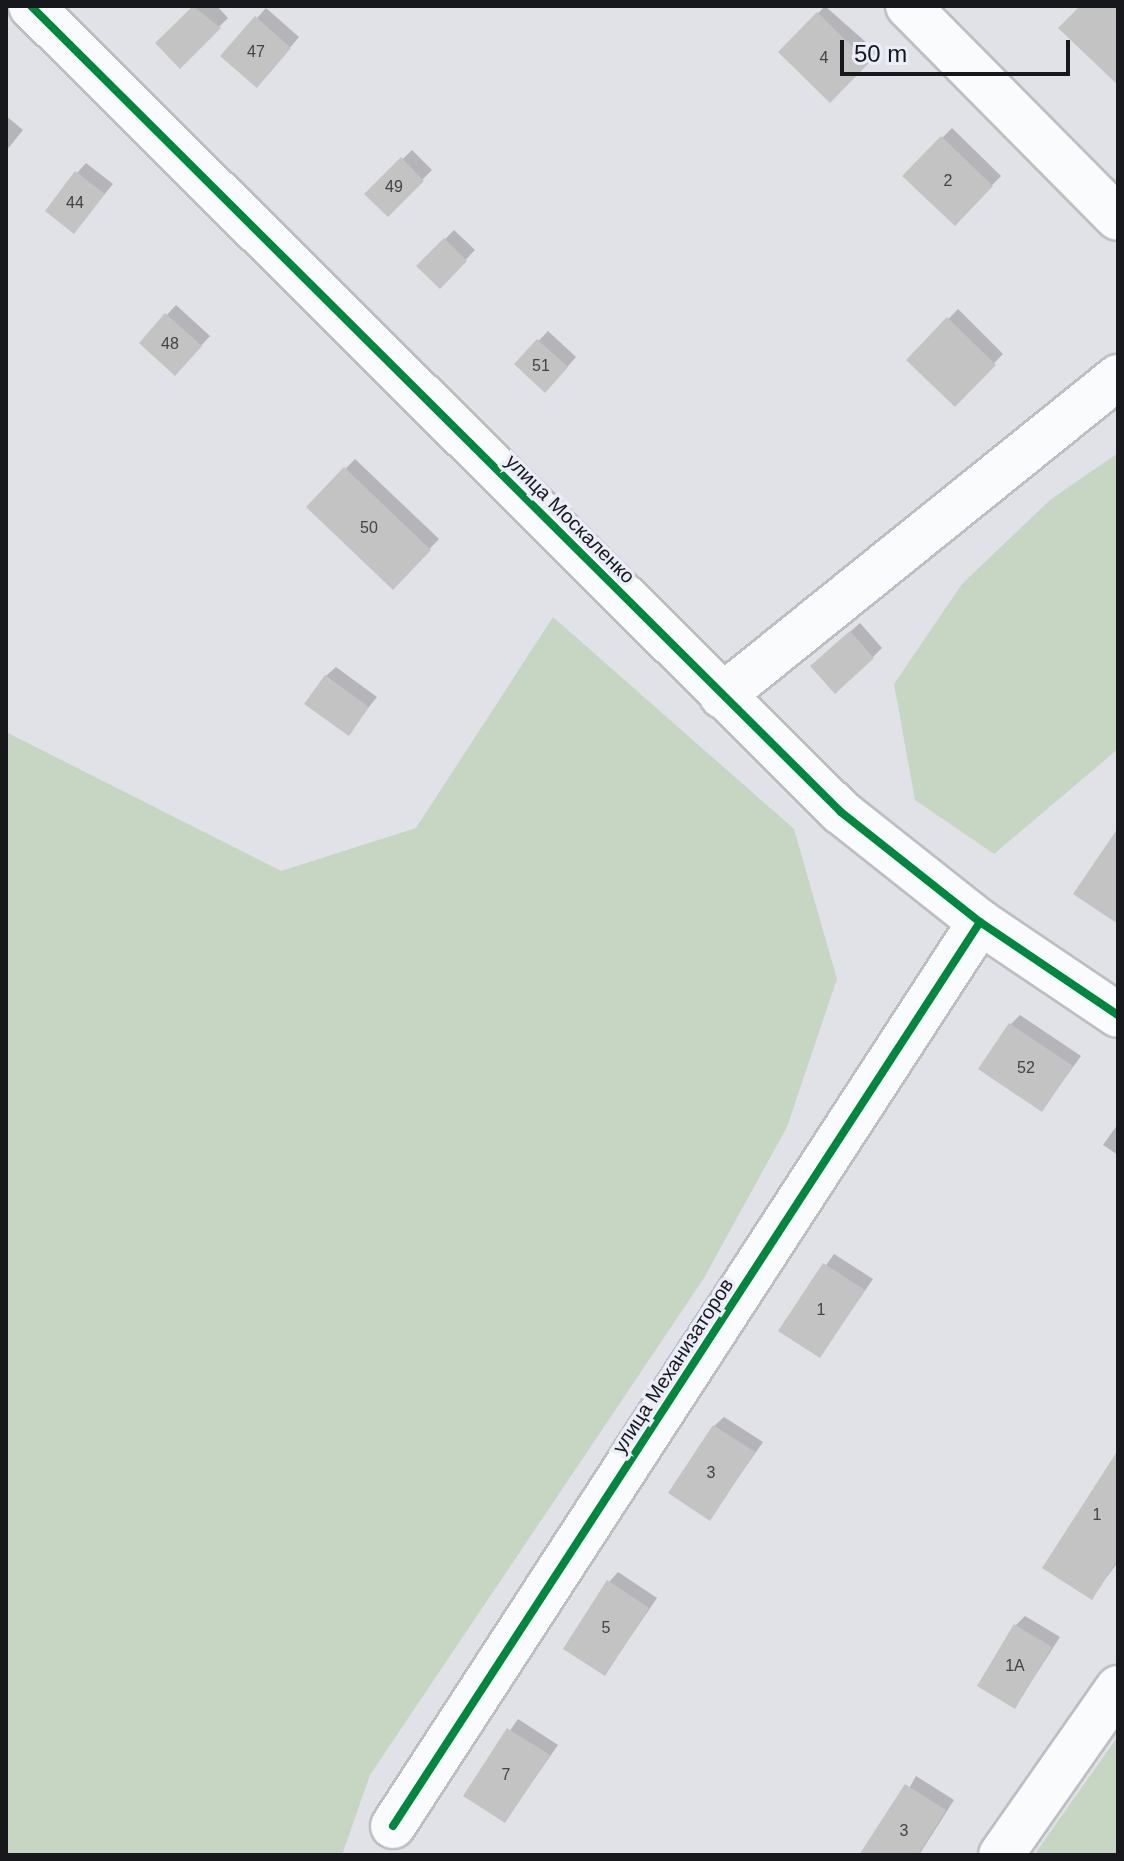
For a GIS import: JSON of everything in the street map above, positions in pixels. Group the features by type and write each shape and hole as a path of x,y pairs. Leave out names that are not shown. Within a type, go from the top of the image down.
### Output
{"street":[{"name":"улица Москаленко","path":"31,6 841,812 980,922 1118,1015"},
{"path":"908,6 1118,218"},
{"path":"722,696 1118,377"},
{"name":"улица Механизаторов","path":"393,1826 980,922"},
{"path":"1001,1855 1118,1688"}],"green space":[{"path":"1118,453 1118,749 994,854 915,800 894,684 962,584 1050,500"},
{"path":"553,617 794,829 837,979 787,1127 704,1278 370,1775 342,1855 6,1855 6,732 281,871 416,828"},
{"path":"1118,1736 1118,1855 1034,1855"}],"building":[{"path":"193,6 221,28 180,69 155,43"},
{"path":"1080,6 1118,6 1118,85 1058,28"},
{"path":"817,12 869,63 830,103 778,52"},
{"path":"255,16 291,48 257,88 220,56"},
{"path":"941,136 993,186 955,226 902,176"},
{"path":"401,157 424,181 388,217 364,194"},
{"path":"75,171 105,194 74,234 45,211"},
{"path":"444,238 467,261 440,289 416,266"},
{"path":"165,313 202,346 175,376 139,343"},
{"path":"947,317 996,365 955,407 906,360"},
{"path":"537,339 568,367 545,393 514,364"},
{"path":"344,467 431,550 393,590 306,507"},
{"path":"850,631 874,658 835,694 810,666"},
{"path":"325,675 369,707 349,736 304,704"},
{"path":"1118,828 1118,924 1073,894"},
{"path":"1009,1023 1073,1066 1042,1112 978,1069"},
{"path":"823,1263 865,1290 820,1358 778,1331"},
{"path":"713,1425 755,1452 710,1521 668,1493"},
{"path":"1118,1450 1118,1559 1092,1600 1042,1568"},
{"path":"607,1580 649,1608 605,1676 563,1649"},
{"path":"1014,1624 1052,1647 1015,1709 977,1686"},
{"path":"507,1728 550,1755 505,1823 463,1796"},
{"path":"905,1784 946,1810 918,1855 859,1855"}],"cycle path":[{"path":"31,6 841,812 980,922 1118,1015"},
{"path":"393,1826 980,922"}]}
